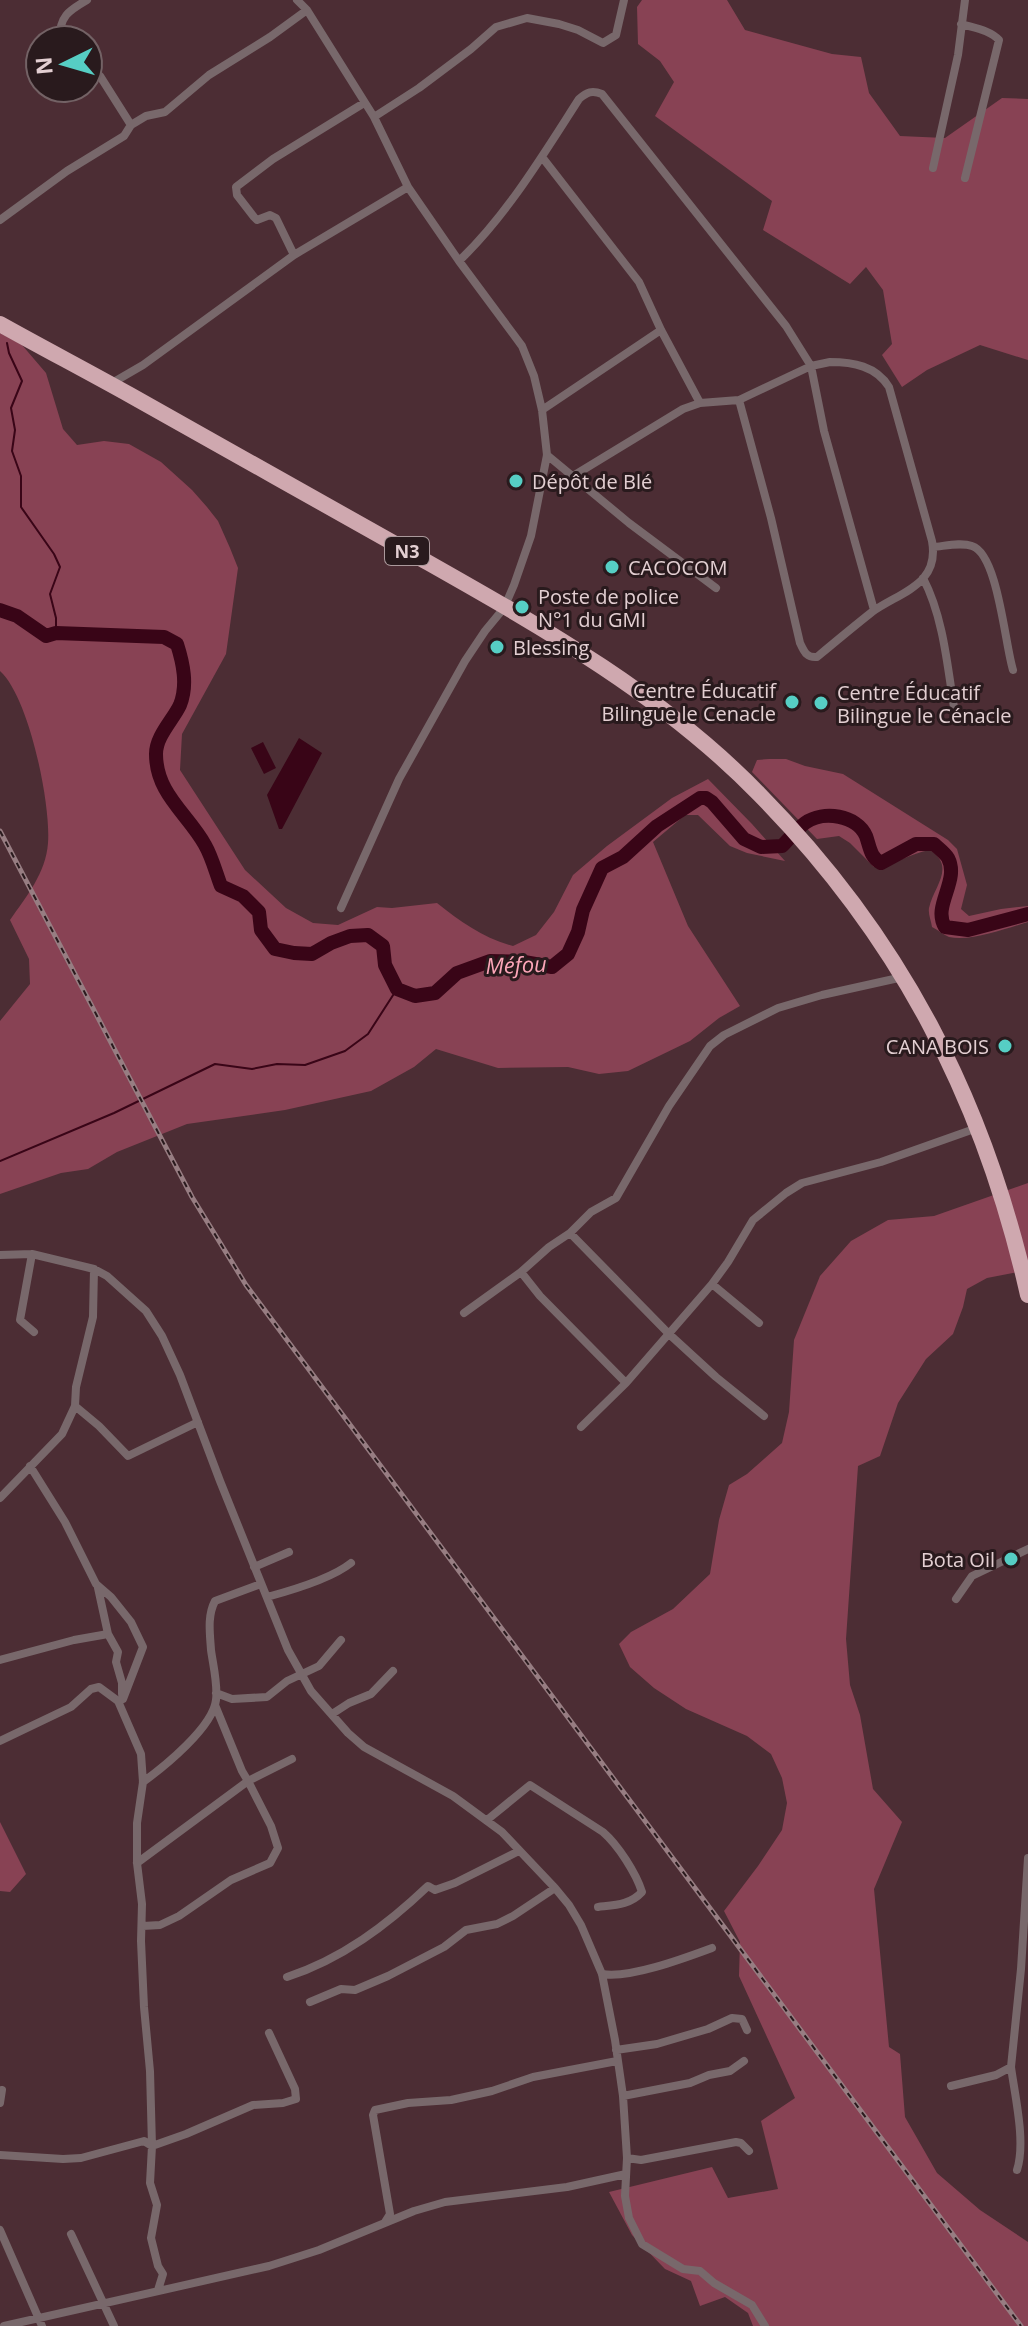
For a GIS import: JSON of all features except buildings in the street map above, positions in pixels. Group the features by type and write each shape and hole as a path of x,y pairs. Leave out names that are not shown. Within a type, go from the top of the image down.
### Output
{"highway":[{"name":"N3","path":"0,324 600,663 645,695 728,765 828,869 869,923 903,977 955,1072 978,1128 1010,1219 1028,1295"}],"street":[{"path":"62,24 68,11 87,0"},
{"path":"297,0 307,10 374,117 408,187 522,346 534,376 542,410 547,455 526,556 504,608 485,631 399,779 341,908"},
{"path":"374,117 419,88 496,27 527,18 578,30 603,43 616,35 624,0"},
{"path":"933,168 958,55 965,0"},
{"path":"0,220 67,171 124,136 131,125 146,116 165,112 209,75 307,10"},
{"path":"961,24 984,30 999,40 965,178"},
{"path":"104,82 131,125"},
{"path":"459,261 483,238 542,157 579,99 595,91 602,94 780,318 811,366 824,431 874,610"},
{"path":"294,255 276,218 270,215 257,220 237,195 236,187 273,159 364,103"},
{"path":"542,157 639,282 700,403"},
{"path":"111,384 143,365 294,255 408,187"},
{"path":"542,410 661,330"},
{"path":"573,476 683,409 700,403 739,400 811,366 840,362 865,367 883,377 889,387 933,547 934,563 923,578 874,610 817,657 811,658 800,643 739,400"},
{"path":"547,455 669,555 716,588"},
{"path":"933,547 972,546 981,552 996,585 1013,670"},
{"path":"923,578 938,618 956,720"},
{"path":"464,1313 521,1272 591,1212 616,1198 669,1106 710,1046 724,1035 778,1008 903,977"},
{"path":"581,1427 626,1383 712,1284 748,1225 796,1186 881,1162 978,1128"},
{"path":"570,1233 669,1334 764,1416"},
{"path":"0,1255 32,1254 94,1269 107,1276 146,1311 162,1336 180,1375 288,1650 311,1691 364,1747 453,1796 502,1832 555,1888 581,1925 602,1974 623,2096 627,2158 625,2196 629,2218 642,2244 683,2269 700,2271 752,2305 765,2326"},
{"path":"32,1254 20,1320 34,1332"},
{"path":"0,1498 62,1434 75,1406 76,1387 93,1317 94,1269"},
{"path":"521,1272 540,1296 626,1383"},
{"path":"712,1284 759,1323"},
{"path":"75,1406 128,1456 198,1422"},
{"path":"30,1466 65,1522 96,1584 108,1634 118,1652 116,1662 122,1683 120,1700 141,1754 143,1782 137,1823 137,1863 143,1926 144,2015 150,2071 150,2183 157,2205 151,2238 163,2274 158,2290"},
{"path":"956,1599 972,1576 1028,1549"},
{"path":"254,1567 289,1552"},
{"path":"267,1597 344,1569 351,1563"},
{"path":"96,1584 131,1622 143,1647 120,1700"},
{"path":"143,1926 160,1925 179,1916 231,1880 270,1863 278,1848 271,1826 242,1771 215,1705 210,1641 211,1608 215,1601 261,1584"},
{"path":"0,1660 108,1634"},
{"path":"216,1693 232,1699 267,1697 287,1681 319,1666 341,1640"},
{"path":"332,1714 371,1694 393,1671"},
{"path":"0,1741 71,1707 91,1689 99,1687 120,1700"},
{"path":"143,1782 178,1754 197,1733 215,1705"},
{"path":"137,1863 248,1781 292,1759"},
{"path":"487,1820 530,1785 603,1832 623,1855 642,1892 622,1905 598,1907"},
{"path":"287,1977 317,1966 370,1936 428,1886 435,1890 455,1883 519,1851"},
{"path":"1017,2170 1020,2160 1018,2120 1011,2067 1028,1858"},
{"path":"310,2002 341,1989 355,1990 388,1976 444,1947 466,1930 497,1924 513,1916 555,1888"},
{"path":"602,1974 611,1976 661,1965 712,1948"},
{"path":"616,2050 667,2041 732,2018 742,2019 747,2030"},
{"path":"152,2146 253,2105 296,2099 295,2089 269,2033"},
{"path":"385,2222 390,2214 373,2115 375,2110 408,2103 451,2100 492,2091 533,2077 617,2061"},
{"path":"623,2096 690,2083 730,2071 744,2061"},
{"path":"951,2086 996,2075 1011,2067"},
{"path":"0,2103 2,2090"},
{"path":"0,2155 72,2158 144,2141 152,2146"},
{"path":"627,2158 641,2160 736,2142 749,2151"},
{"path":"4,2326 40,2322 104,2303 277,2263 445,2202 567,2187 626,2174"},
{"path":"0,2230 40,2322"},
{"path":"71,2234 114,2326"}],"shaded area":[{"path":"642,0 727,0 745,30 832,54 861,57 869,93 900,136 945,138 1002,98 1028,99 1028,360 980,345 927,370 902,387 882,355 892,344 883,290 866,267 850,284 763,230 772,201 655,116 674,82 660,61 638,44 637,7"},
{"path":"0,333 22,345 46,373 63,429 77,445 104,441 129,444 161,462 192,490 218,521 238,568 226,654 182,734 180,770 245,870 286,908 313,923 338,925 377,907 437,903 473,929 513,946 536,935 554,912 573,875 672,798 708,779 785,861 730,846 698,815 685,815 653,842 688,926 740,1006 690,1041 628,1071 599,1074 568,1067 498,1068 436,1049 414,1067 371,1091 285,1110 187,1124 117,1152 88,1169 61,1173 0,1194 0,1021 30,984 29,959 10,920 29,893 43,864 48,825 42,778 29,727 11,684 0,671"},
{"path":"299,738 322,753 282,829 279,829 267,795"},
{"path":"263,742 276,768 264,774 251,748"},
{"path":"786,759 843,774 948,840 957,849 967,885 961,909 969,916 1028,906 1028,922 968,938 949,937 932,927 929,908 942,870 938,856 930,850 874,867 839,836 817,839 752,772 757,760"},
{"path":"1028,1183 1028,1270 987,1278 967,1289 953,1334 926,1359 898,1403 880,1456 858,1466 846,1639 850,1685 860,1715 873,1789 902,1822 874,1889 889,2047 900,2054 905,2117 937,2173 980,2210 1028,2242 1028,2326 753,2326 748,2313 725,2297 700,2306 691,2281 665,2269 632,2235 609,2192 712,2167 728,2198 778,2189 761,2121 795,2098 739,1976 740,1942 724,1911 782,1830 787,1803 782,1778 771,1754 747,1736 686,1709 654,1688 630,1667 619,1644 631,1632 673,1609 710,1574 719,1520 729,1485 747,1474 782,1443 789,1412 794,1340 820,1276 851,1241 888,1220 934,1216"},
{"path":"0,1822 26,1874 10,1892 0,1891"}],"waterway":[{"path":"7,343 22,381 11,408 15,430 12,451 21,476 21,507 60,567 50,594 56,633"},
{"name":"Méfou","path":"0,610 17,616 46,636 56,633 164,637 177,644 183,666 184,690 180,705 159,741 157,768 167,792 205,845 221,886 243,896 259,912 261,930 275,949 312,954 350,936 368,935 383,946 385,965 397,989 415,996 435,993 457,973 490,961 552,967 568,954 602,868 623,857 657,826 700,798 712,802 744,839 761,847 782,846 805,823 830,816 847,819 862,829 872,855 881,863 916,844 934,844 947,856 951,867 942,911 945,927 968,930 1028,914"},
{"path":"0,1161 114,1113 215,1064 252,1069 277,1064 305,1065 345,1051 368,1034 397,989"}],"railway":[{"path":"0,831 192,1197 246,1285 1021,2326"}],"place":[{"name":"Dépôt de Blé","path":"516,481"},
{"name":"CACOCOM","path":"612,567"},
{"name":"Poste de police N°1 du GMI","path":"522,607"},
{"name":"Blessing","path":"497,647"},
{"name":"Centre Éducatif Bilingue le Cenacle","path":"792,702"},
{"name":"Centre Éducatif Bilingue le Cénacle","path":"821,703"},
{"name":"CANA BOIS","path":"1005,1046"},
{"name":"Bota Oil","path":"1011,1559"}]}
